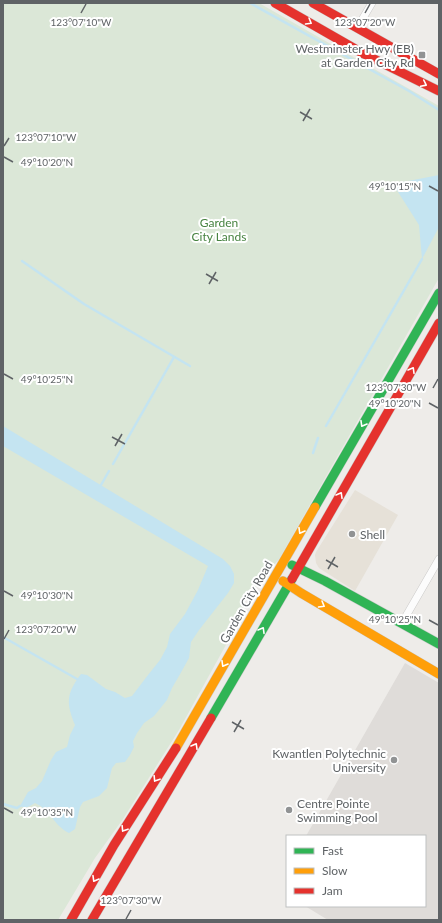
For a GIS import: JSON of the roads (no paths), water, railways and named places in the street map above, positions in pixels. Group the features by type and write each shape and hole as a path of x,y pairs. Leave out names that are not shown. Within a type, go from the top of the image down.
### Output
{"main road":[{"path":"275,3 364,54 439,91"},
{"path":"313,3 439,74"},
{"name":"Garden City Road","path":"71,920 114,845 177,746 439,293"},
{"path":"92,920 439,323"},
{"path":"439,644 298,567 291,564 279,569 281,580 288,585 439,674"}],"street":[{"path":"357,28 372,3"},
{"path":"402,623 439,559"}],"water":[{"path":"439,175 439,227 422,259 419,225 393,184"},
{"path":"3,426 223,559 230,566 234,574 234,583 228,593 191,642 189,658 167,700 154,716 144,723 137,733 133,741 134,747 125,762 116,763 112,768 107,788 99,796 83,802 80,807 75,829 69,833 59,826 49,813 35,803 26,807 20,806 28,792 36,788 42,781 56,752 67,747 70,735 75,725 69,704 72,687 81,674 87,675 106,689 125,698 132,696 160,660 167,647 170,634 185,614 198,590 208,566 3,446"}],"waterway":[{"path":"250,3 409,91 439,110"},
{"path":"326,426 422,259"},
{"path":"22,261 84,304 190,366"},
{"path":"113,464 174,357"},
{"path":"313,453 318,438"},
{"path":"101,485 109,471"},
{"path":"3,637 77,679"},
{"path":"3,804 17,808 20,806"}],"place":[{"name":"Westminster Hwy (EB) at Garden City Rd","path":"422,55"},
{"name":"Shell","path":"352,534"},
{"name":"Kwantlen Polytechnic University","path":"394,760"},
{"name":"Centre Pointe Swimming Pool","path":"289,810"}],"park label":[{"name":"Garden City Lands","path":"219,229"}]}
